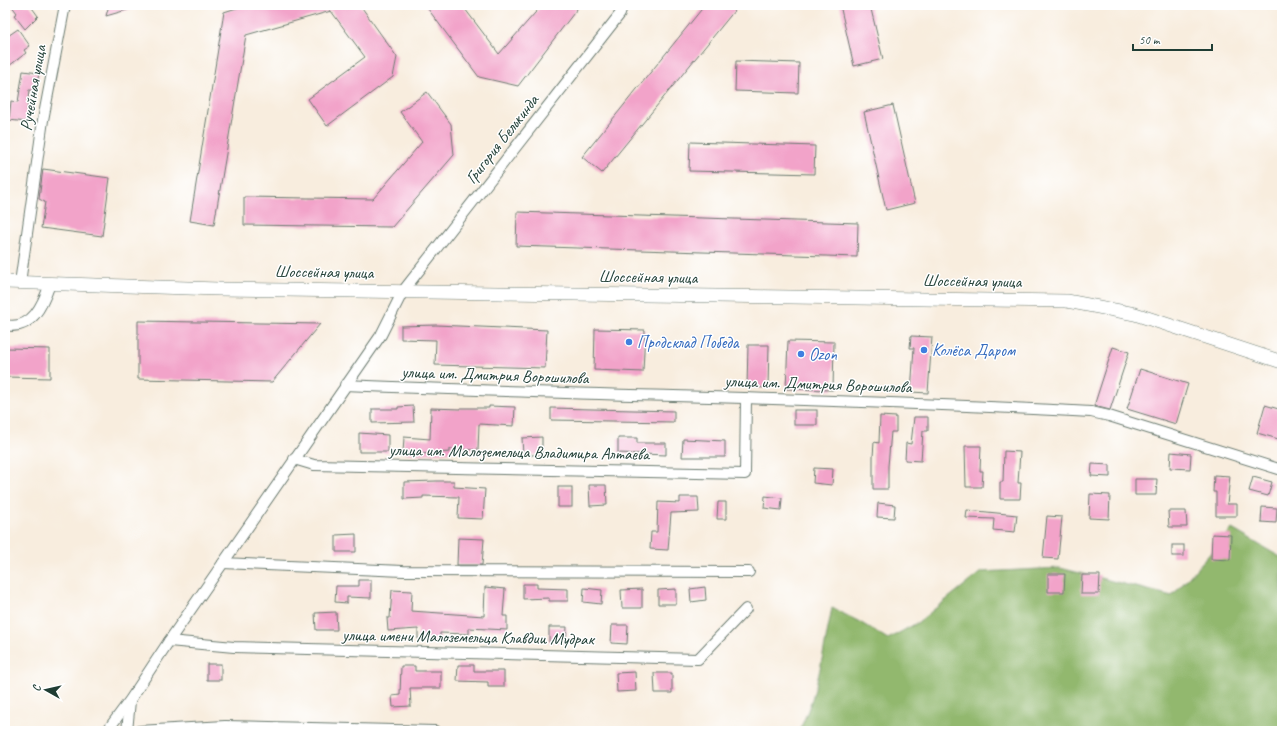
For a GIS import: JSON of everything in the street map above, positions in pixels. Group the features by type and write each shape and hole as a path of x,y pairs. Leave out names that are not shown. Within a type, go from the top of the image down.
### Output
{"street":[{"name":"Ручейная улица","path":"20,284 43,120 65,5"},
{"name":"Григория Белькинда","path":"107,731 130,700 294,459 381,335 403,291 620,14 622,5"},
{"name":"Шоссейная улица","path":"5,282 20,284 218,288 1067,301 1135,314 1282,362"},
{"path":"5,325 22,324 33,317 42,306 50,284"},
{"name":"улица им. Дмитрия Ворошилова","path":"345,385 543,394 953,404 1091,412 1115,418 1282,470"},
{"name":"улица им. Малоземельца Владимира Алтаева","path":"294,459 314,465 745,474 746,398"},
{"path":"223,563 403,570 749,572"},
{"name":"улица имени Малоземельца Клавдии Мудрак","path":"169,641 234,648 698,658 746,609"},
{"path":"127,731 130,700"},
{"path":"139,731 225,726 436,731"}],"green space":[{"path":"1232,529 1282,558 1282,731 799,731 806,716 816,686 832,608 858,621 888,639 917,623 981,572 1060,568 1172,596"}],"building":[{"path":"11,5 30,5 38,16 25,29 14,15 17,13"},
{"path":"109,5 137,5 137,7 106,16"},
{"path":"246,5 360,5 397,57 393,77 327,126 308,99 365,57 331,11 246,35 214,225 190,221 224,12"},
{"path":"425,5 462,5 499,54 542,5 580,5 518,86 479,77"},
{"path":"705,5 739,5 602,173 582,157"},
{"path":"840,5 870,5 883,59 854,66"},
{"path":"18,29 30,46 24,50 26,53 5,69 5,38"},
{"path":"736,61 799,63 798,93 735,91"},
{"path":"23,71 39,73 36,91 29,90 26,122 9,120 11,101 18,102"},
{"path":"427,92 451,124 454,155 392,227 244,225 244,197 373,199 422,142 400,112"},
{"path":"893,105 915,203 886,210 864,112"},
{"path":"690,142 815,146 814,174 689,171"},
{"path":"43,169 110,178 102,236 41,228 45,202 39,199"},
{"path":"517,212 858,223 857,257 516,246"},
{"path":"138,321 320,324 272,382 138,379"},
{"path":"436,325 547,330 545,368 435,365 436,340 401,339 401,326"},
{"path":"595,329 645,330 643,372 594,370"},
{"path":"911,336 932,337 928,393 911,392 914,348 910,348"},
{"path":"788,341 834,342 833,390 786,389"},
{"path":"748,345 769,345 768,388 747,387"},
{"path":"1113,347 1129,352 1110,410 1094,406"},
{"path":"5,348 50,349 50,378 5,377"},
{"path":"1140,369 1188,384 1176,424 1127,409"},
{"path":"1265,405 1282,410 1282,440 1257,433"},
{"path":"413,406 414,422 372,423 372,409 398,409 398,407"},
{"path":"489,406 515,407 514,426 479,424 478,450 450,449 450,452 420,454 403,453 404,437 430,439 431,408 489,408"},
{"path":"551,408 674,411 674,422 551,420"},
{"path":"794,410 817,410 817,425 794,425"},
{"path":"880,416 896,417 896,432 891,432 888,466 888,489 873,489 874,442 879,443"},
{"path":"914,417 928,417 928,431 923,431 921,461 905,460 906,443 911,444"},
{"path":"359,433 388,435 388,452 359,452"},
{"path":"542,437 542,455 523,455 522,438"},
{"path":"618,438 637,438 637,443 666,443 666,455 618,453"},
{"path":"683,439 725,441 725,457 682,457"},
{"path":"965,446 981,446 980,471 983,471 982,487 966,487"},
{"path":"1004,451 1020,452 1018,483 1021,483 1020,499 1000,499 1000,482 1003,482"},
{"path":"1171,452 1191,454 1190,469 1170,468"},
{"path":"1092,464 1110,465 1110,477 1091,476"},
{"path":"814,468 833,469 832,485 813,483"},
{"path":"1214,475 1230,476 1227,504 1237,504 1237,516 1216,516 1216,492 1213,492"},
{"path":"1253,477 1272,482 1268,496 1249,491"},
{"path":"1135,479 1157,479 1156,495 1135,495"},
{"path":"454,481 454,487 485,489 483,519 458,518 459,497 423,496 423,498 404,499 404,482"},
{"path":"589,485 606,485 607,505 590,506"},
{"path":"558,487 572,487 572,507 558,507"},
{"path":"1090,494 1110,495 1109,519 1089,518"},
{"path":"765,496 782,498 781,510 764,508"},
{"path":"680,497 698,497 699,512 671,513 668,550 650,549 651,532 657,532 658,502 680,503"},
{"path":"718,502 726,502 726,519 717,519"},
{"path":"878,503 895,505 894,518 877,517"},
{"path":"1262,507 1277,508 1276,523 1261,522"},
{"path":"967,510 1017,515 1015,532 993,530 994,519 966,518"},
{"path":"1168,511 1186,511 1187,527 1169,527"},
{"path":"1047,516 1062,517 1058,559 1043,558"},
{"path":"356,534 356,552 336,552 336,535"},
{"path":"1212,534 1231,535 1230,560 1211,559"},
{"path":"458,538 484,539 482,565 457,565"},
{"path":"1172,545 1184,545 1184,556 1172,556"},
{"path":"1048,574 1065,574 1064,592 1048,592"},
{"path":"1082,575 1100,575 1099,594 1081,594"},
{"path":"359,580 371,580 371,598 347,597 347,603 335,602 336,586 359,586"},
{"path":"523,584 537,584 537,588 568,589 568,601 549,601 549,598 523,599"},
{"path":"485,587 505,589 503,616 507,616 507,630 469,628 469,634 440,633 440,640 418,639 418,629 388,631 387,618 390,618 392,590 412,591 411,611 484,616"},
{"path":"705,587 706,600 691,602 690,589"},
{"path":"584,588 602,590 601,604 583,602"},
{"path":"642,589 642,608 622,608 621,590"},
{"path":"676,589 676,604 658,604 658,590"},
{"path":"336,612 337,630 316,630 315,613"},
{"path":"612,625 628,625 627,644 611,643"},
{"path":"549,627 567,627 566,642 549,642"},
{"path":"207,664 221,664 221,680 207,680"},
{"path":"458,665 474,665 474,671 504,671 504,687 488,687 488,682 457,681"},
{"path":"401,666 415,666 415,671 441,671 441,688 410,688 411,706 393,707 392,696 400,695"},
{"path":"635,672 636,691 617,692 616,673"},
{"path":"654,673 672,673 672,693 655,693"}],"place":[{"name":"Продсклад Победа","path":"629,342"},
{"name":"Колёса Даром","path":"924,350"},
{"name":"Ozon","path":"801,354"}]}
